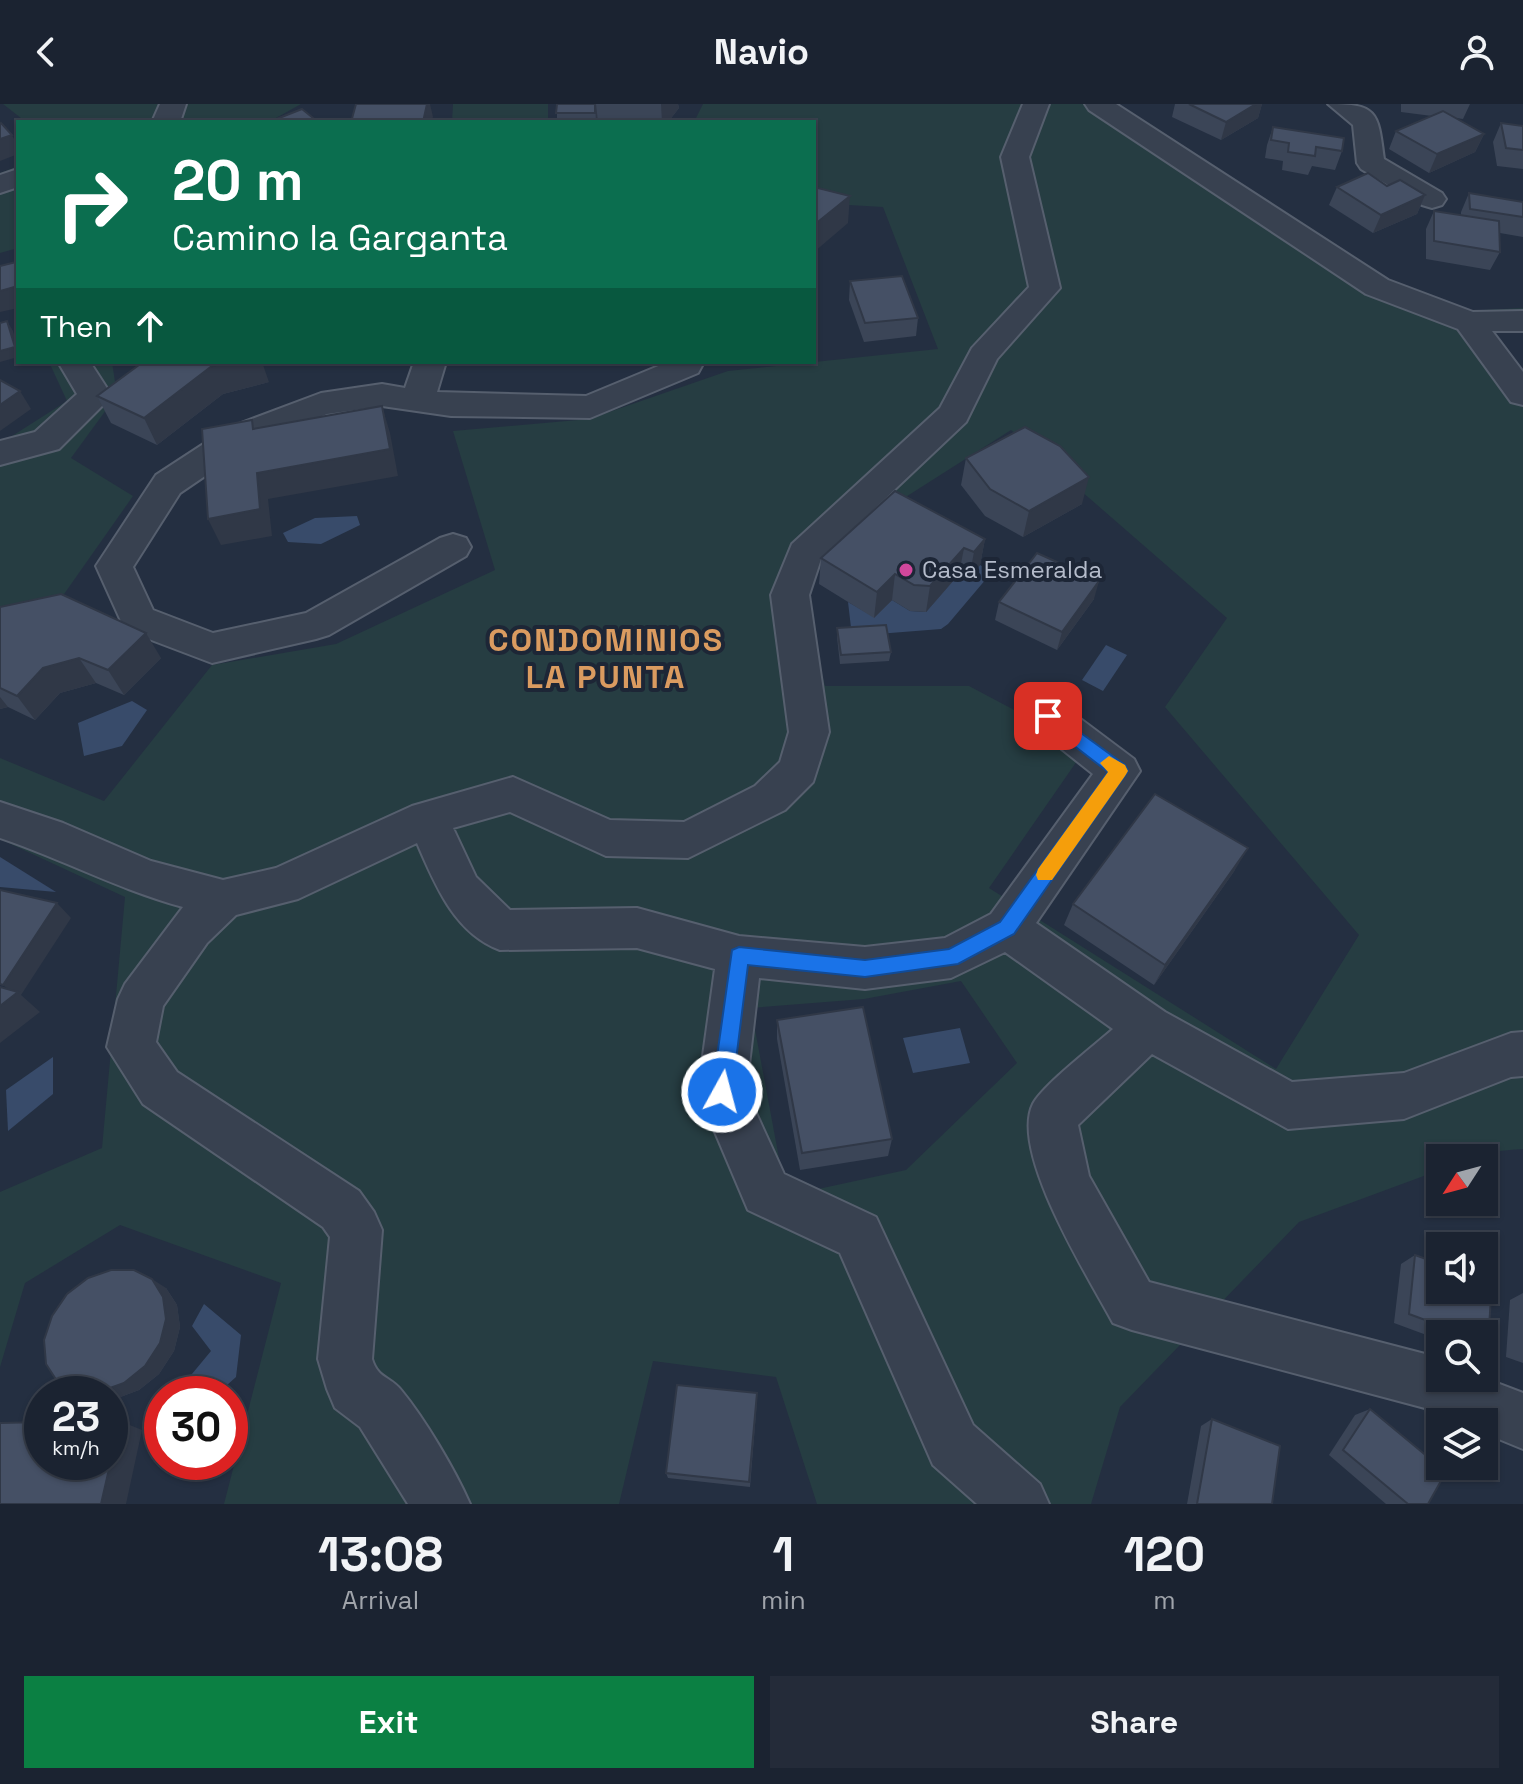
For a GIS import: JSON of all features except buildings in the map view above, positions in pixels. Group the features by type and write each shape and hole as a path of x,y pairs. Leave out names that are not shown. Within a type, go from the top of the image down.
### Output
{"street":[{"path":"1341,104 1366,122 1371,163 1432,199"},
{"path":"0,820 48,836 144,878 223,899 283,886 427,818 513,794 606,838 688,840 770,798 798,770 809,732 790,595 805,553 954,414 983,355 1045,288 1015,157 1056,106 1377,287 1470,322 1523,321"},
{"path":"1470,322 1523,394"},
{"path":"0,453 47,441 95,396 75,364"},
{"path":"418,400 429,364"},
{"path":"453,547 316,625 212,648 138,620 114,566 168,484 240,436 321,404 382,395 451,405 590,407 688,364"},
{"path":"427,818 460,890 500,930 637,928 739,956 865,968 951,958 1007,928 1119,771 1048,716"},
{"path":"223,899 191,929 141,999 131,1047 160,1088 341,1209 356,1230 345,1359 354,1389 380,1407 441,1504"},
{"path":"1007,928 1148,1027 1288,1106 1404,1096 1511,1055 1523,1054"},
{"path":"739,956 722,1092 766,1192 858,1235 953,1445 1020,1504"},
{"path":"1148,1027 1052,1117 1065,1183 1132,1304 1425,1381 1523,1421"}],"green space":[{"path":"3,104 301,104 273,120 23,120"},
{"path":"453,104 548,104 548,120 452,120"},
{"path":"703,104 1117,104 1274,212 1388,283 1463,311 1523,308 1523,327 1489,327 1523,379 1523,1149 1498,1152 1498,1144 1426,1144 1426,1175 1299,1222 1120,1407 1091,1504 817,1504 776,1377 653,1361 619,1504 224,1504 230,1480 248,1480 248,1411 281,1283 120,1225 25,1283 0,1367 0,1192 102,1148 125,897 0,839 0,758 104,801 212,665 336,644 495,570 453,431 589,419 728,371 938,349 883,207 816,203 816,120 695,120","holes":["1011,430 1227,618 1165,707 1359,935 1276,1069 989,888 1086,748 969,686 825,686 802,593 813,556","961,981 1017,1063 906,1170 809,1191 784,1185 751,1008 864,999"]},
{"path":"16,167 16,249 0,253 0,173"},
{"path":"50,364 112,364 117,395 71,458 133,496 62,597 0,620 0,441 67,401"}],"water":[{"path":"357,516 360,525 321,544 288,542 283,533 315,518"},
{"path":"980,565 992,572 941,629 852,636 848,602 874,617 892,600 910,611 926,612 959,574 969,578"},
{"path":"1106,645 1127,655 1103,691 1082,680"},
{"path":"132,701 147,710 122,746 84,756 78,723"},
{"path":"0,857 56,892 0,887"},
{"path":"960,1028 970,1063 913,1073 903,1038"},
{"path":"53,1057 53,1094 8,1131 6,1090"},
{"path":"204,1304 241,1335 236,1376 190,1376 211,1351 192,1326"}],"slow traffic":[{"path":"1045,875 1119,771 1109,763"}],"place":[{"name":"Casa Esmeralda","path":"906,570"}],"district":[{"name":"CONDOMINIOS LA PUNTA","path":"606,658"}],"route":[{"path":"722,1092 739,956 865,968 951,958 1007,928 1119,771 1048,716"}]}
